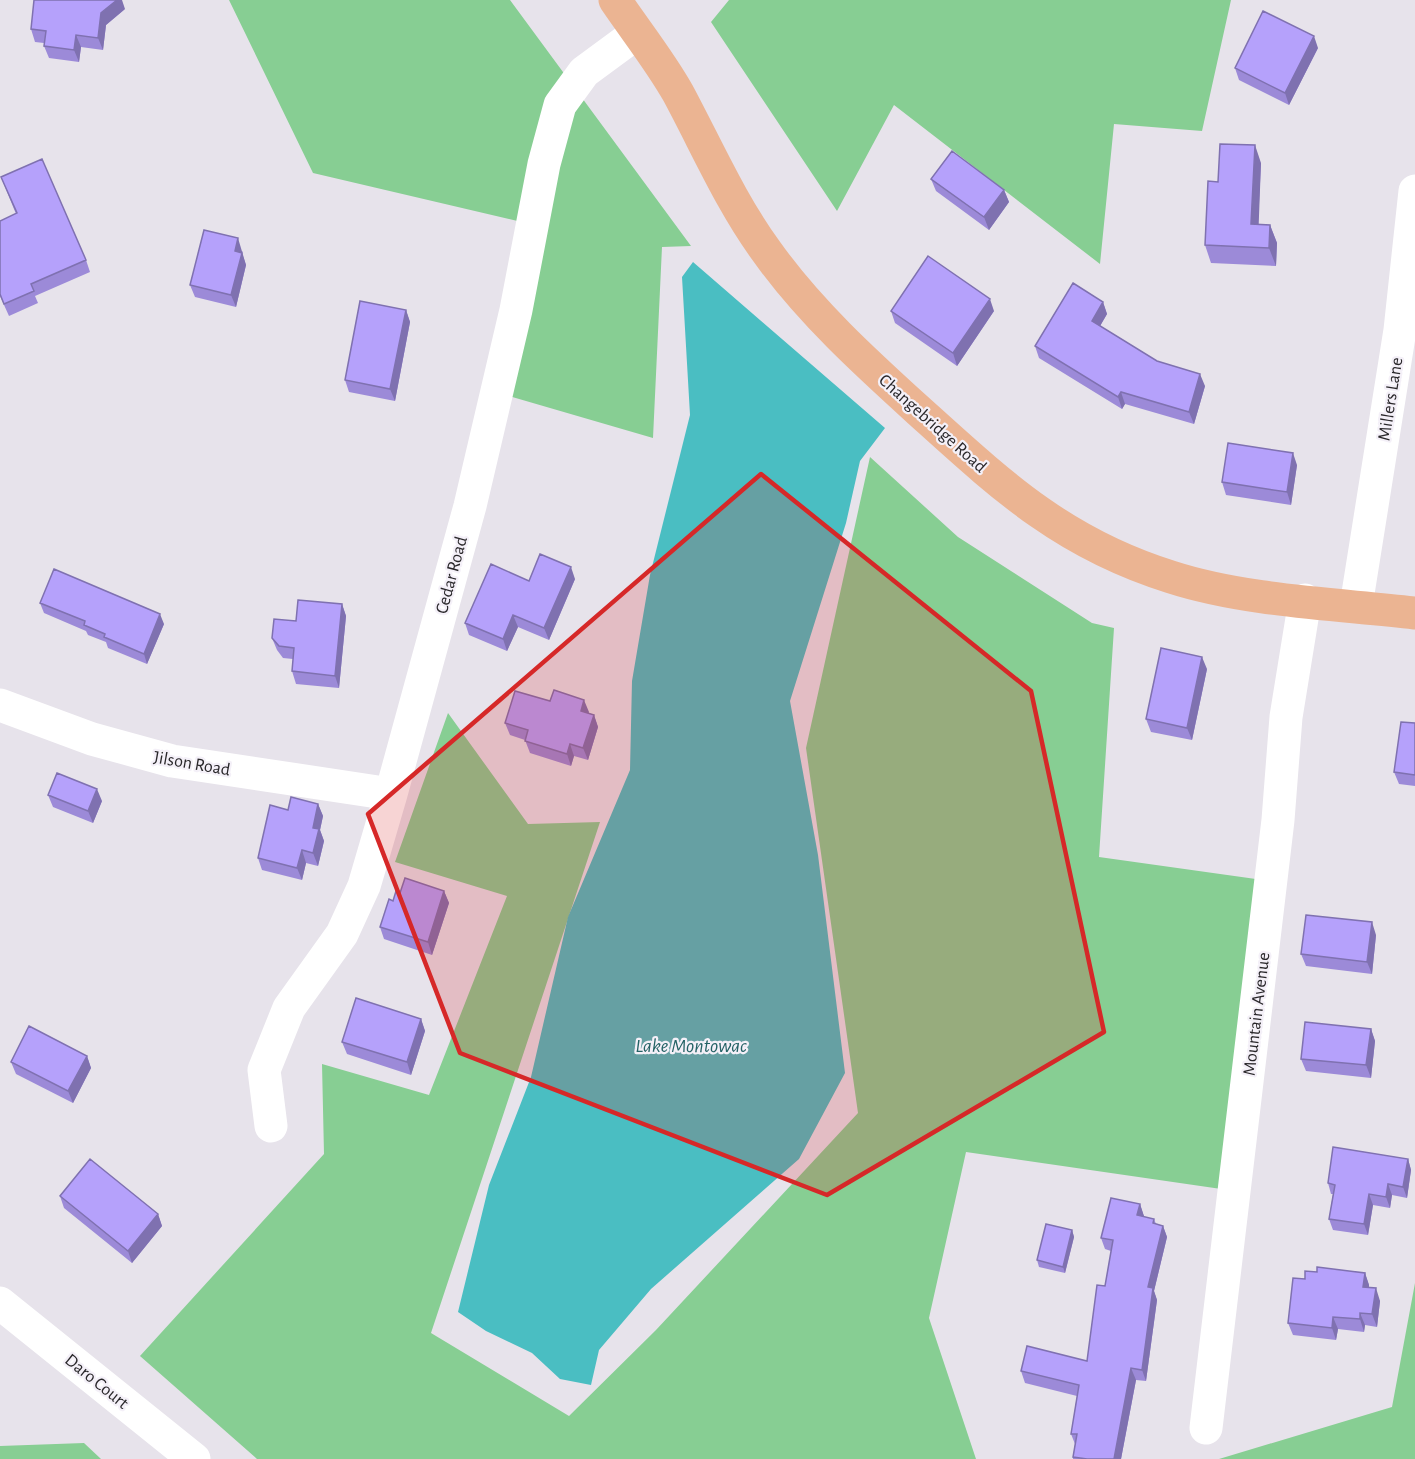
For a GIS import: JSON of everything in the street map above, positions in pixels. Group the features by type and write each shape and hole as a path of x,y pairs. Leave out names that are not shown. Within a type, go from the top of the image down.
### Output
{"main road":[{"name":"Changebridge Road","path":"615,0 676,91 733,201 767,253 821,317 880,376 1008,491 1059,527 1124,560 1173,578 1223,589 1415,613"}],"street":[{"name":"Cedar Road","path":"271,1126 264,1071 289,1008 342,934 364,886 391,794 470,506 516,310 557,115 570,87 584,72 637,33"},
{"name":"Millers Lane","path":"1356,606 1400,330 1415,191"},
{"name":"Mountain Avenue","path":"1206,1428 1278,820 1286,717 1305,600"},
{"name":"Jilson Road","path":"0,705 92,739 172,761 391,794"},
{"name":"Daro Court","path":"0,1303 194,1459"}],"highlighted area":[{"path":"761,474 1031,691 1104,1032 827,1195 460,1053 368,814"}],"green space":[{"path":"229,0 510,0 691,246 662,247 653,438 502,394 543,227 313,173"},
{"path":"729,0 1231,0 1202,131 1114,124 1100,264 894,105 837,211 711,22"},
{"path":"870,457 958,537 1092,623 1114,628 1099,857 1270,881 1235,1191 966,1152 929,1318 976,1459 257,1459 140,1356 324,1154 322,1064 429,1095 507,896 395,862 448,713 528,824 600,822 431,1333 569,1416 656,1330 858,1113 806,748"},
{"path":"1415,1283 1415,1459 1219,1459 1392,1407"},
{"path":"84,1443 101,1459 0,1459 0,1446"}],"water":[{"name":"Lake Montowac","path":"693,262 885,428 860,461 846,523 790,701 818,855 845,1073 799,1159 651,1289 599,1350 591,1385 560,1379 532,1353 486,1331 458,1312 489,1185 531,1077 568,917 630,770 632,681 650,575 690,415 682,277"}],"building":[{"path":"34,0 117,0 101,13 98,38 76,35 74,50 44,46 46,31 31,29"},
{"path":"1263,11 1314,36 1285,93 1235,68"},
{"path":"1220,144 1255,145 1251,224 1270,225 1269,248 1205,245 1208,181 1218,182"},
{"path":"952,151 1004,190 984,217 931,179"},
{"path":"42,159 86,260 31,284 34,291 4,304 0,294 0,221 17,213 1,177"},
{"path":"204,230 238,238 235,251 242,253 231,295 190,285"},
{"path":"928,256 990,299 953,353 891,311"},
{"path":"1073,283 1103,302 1092,321 1157,361 1200,374 1189,412 1121,392 1118,397 1035,346"},
{"path":"360,301 406,310 390,389 345,380"},
{"path":"1228,443 1293,453 1287,492 1222,482"},
{"path":"540,554 571,567 544,628 513,615 503,639 465,623 491,564 529,581"},
{"path":"54,569 160,614 144,654 104,637 105,634 84,625 85,621 40,603"},
{"path":"298,600 342,604 335,676 292,671 294,648 279,646 272,638 274,619 296,621"},
{"path":"1161,648 1202,657 1187,728 1146,719"},
{"path":"554,690 584,700 581,711 594,715 583,748 570,744 567,754 525,741 528,730 505,723 515,691 550,701"},
{"path":"1401,722 1415,723 1415,775 1394,772"},
{"path":"57,773 97,789 88,811 48,795"},
{"path":"291,797 318,804 313,828 319,829 313,853 302,850 297,868 258,858 270,805 288,810"},
{"path":"405,878 444,891 428,942 380,927 389,899 393,901 396,891 400,893"},
{"path":"1306,915 1372,922 1367,962 1301,954"},
{"path":"356,998 421,1019 407,1062 342,1042"},
{"path":"1305,1022 1371,1029 1366,1065 1301,1059"},
{"path":"29,1026 87,1056 68,1091 11,1062"},
{"path":"1333,1147 1408,1159 1403,1187 1388,1184 1386,1197 1369,1194 1364,1224 1329,1219 1335,1185 1328,1183"},
{"path":"90,1159 158,1214 128,1251 60,1196"},
{"path":"1111,1198 1140,1204 1137,1215 1154,1219 1153,1223 1163,1226 1148,1287 1153,1288 1142,1370 1131,1368 1114,1459 1087,1459 1073,1457 1077,1434 1071,1434 1079,1385 1021,1371 1027,1346 1087,1361 1097,1285 1105,1286 1113,1240 1101,1238"},
{"path":"1046,1224 1072,1230 1063,1267 1037,1260"},
{"path":"1317,1267 1365,1273 1363,1287 1376,1288 1372,1314 1360,1313 1360,1319 1333,1317 1332,1328 1288,1323 1293,1278 1305,1279 1305,1271 1317,1272"}]}
